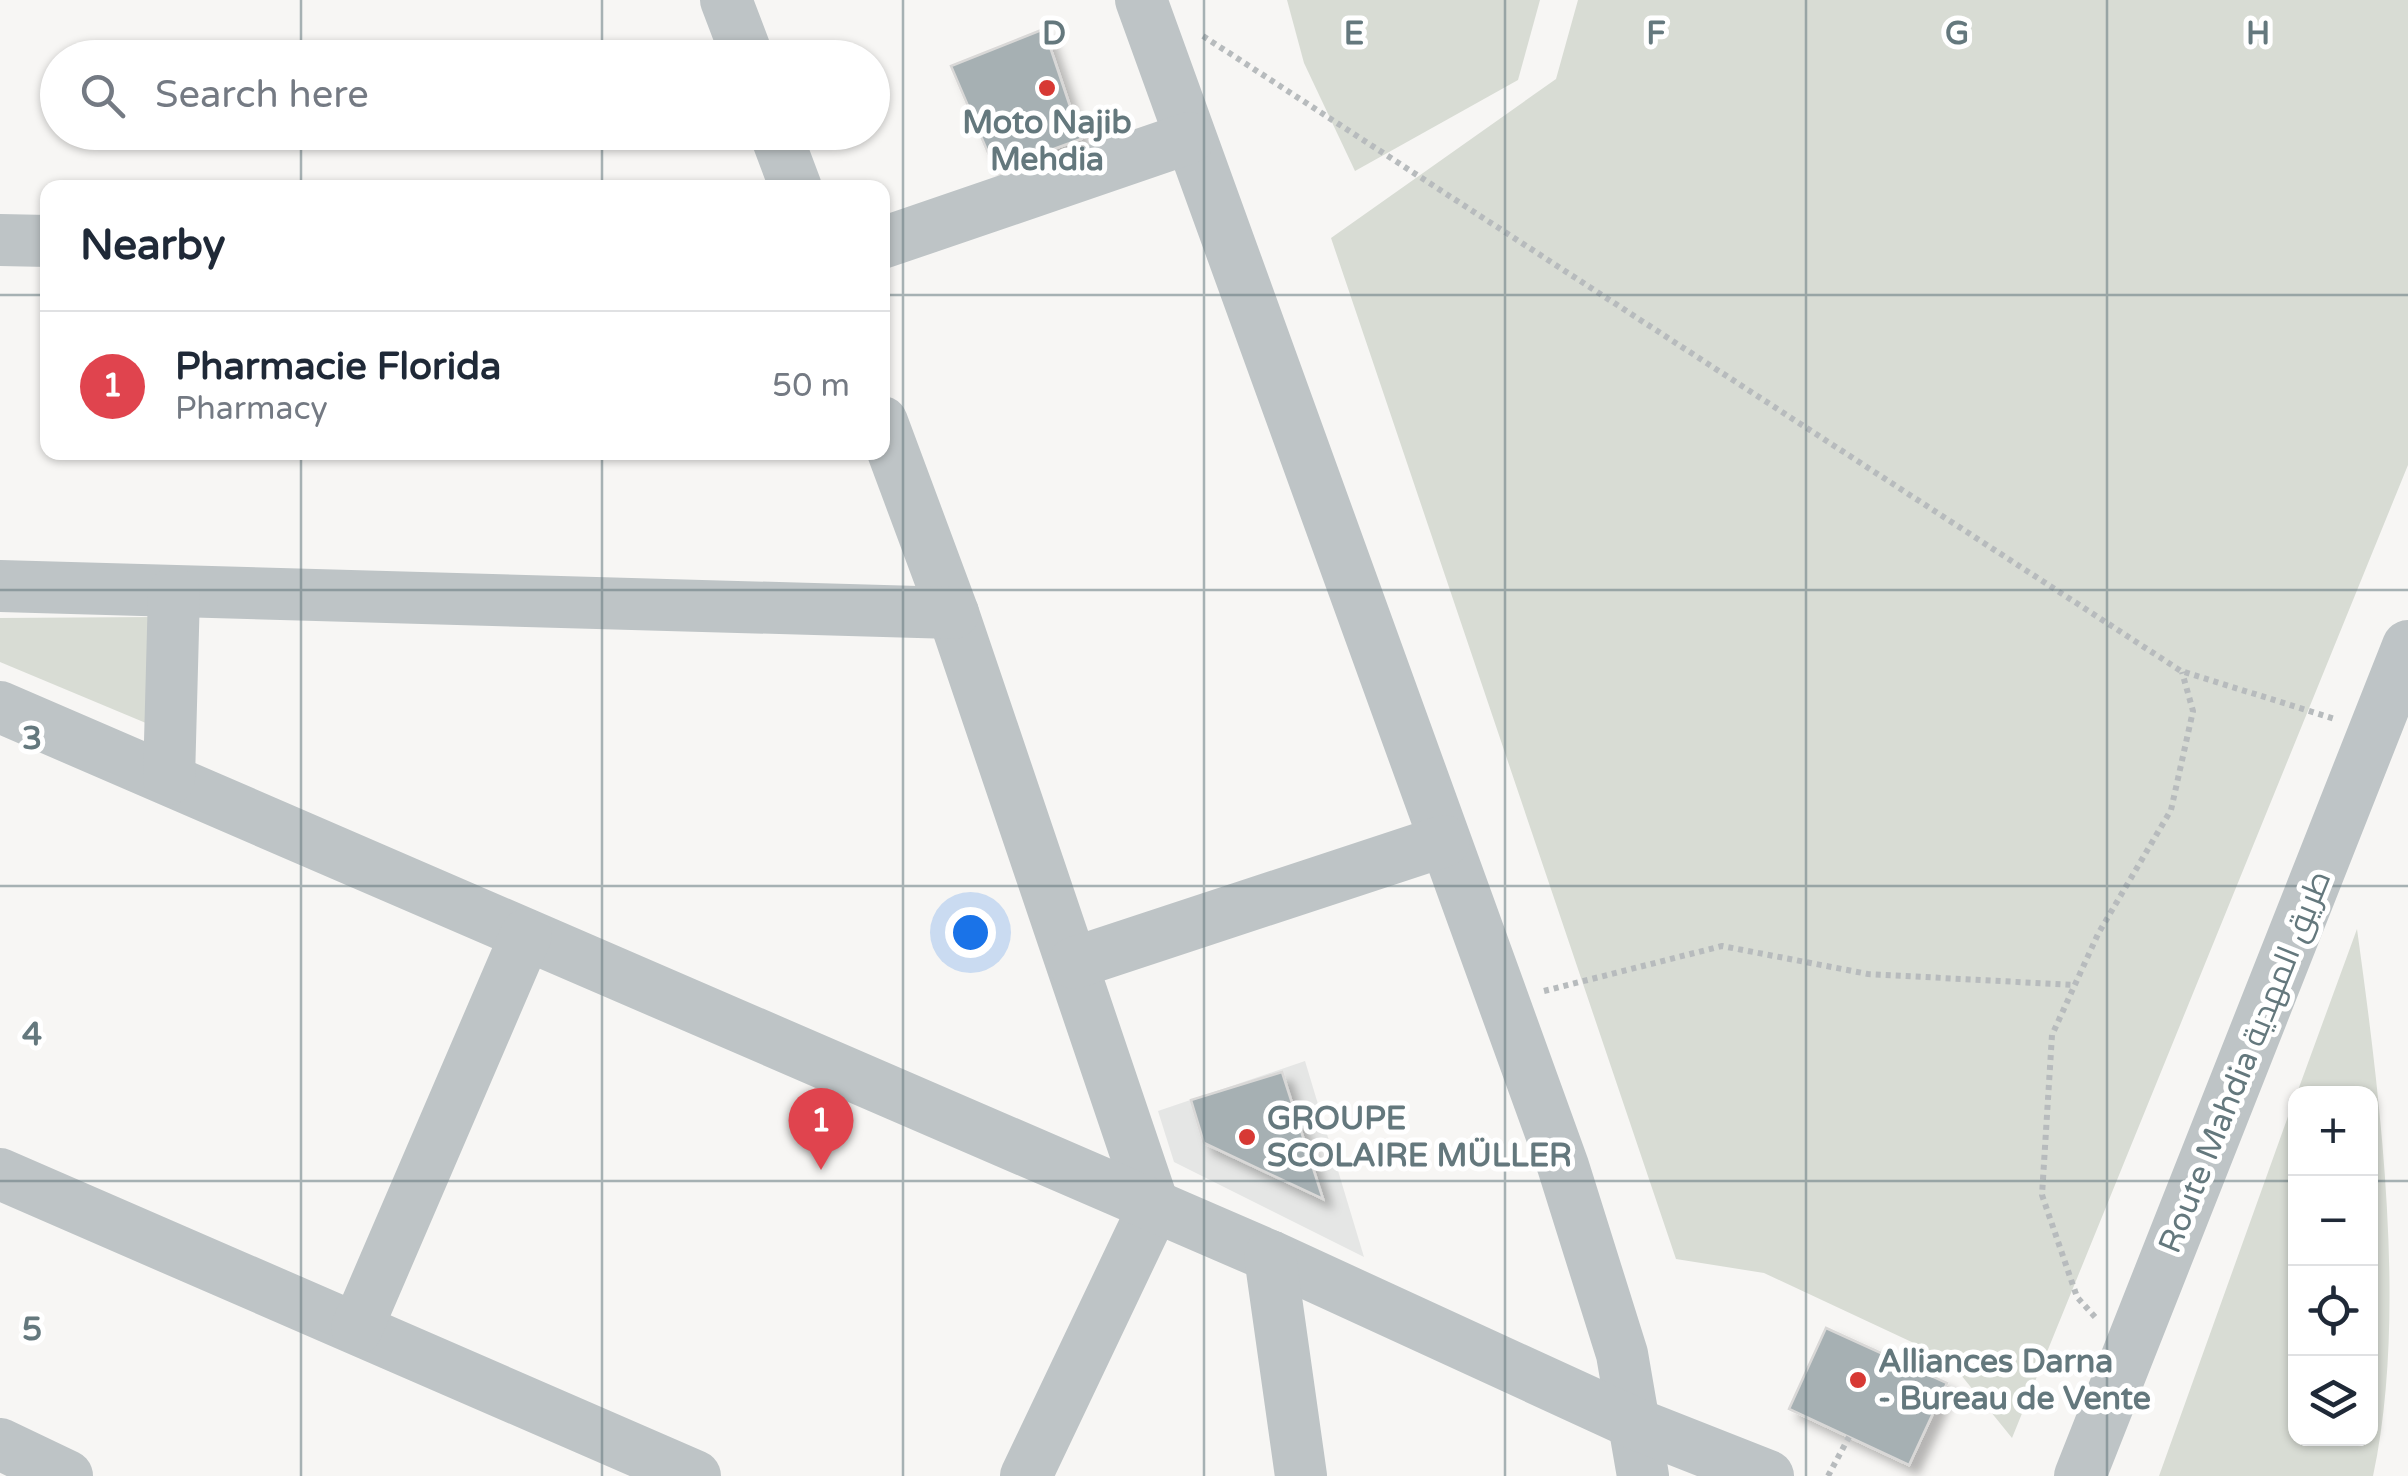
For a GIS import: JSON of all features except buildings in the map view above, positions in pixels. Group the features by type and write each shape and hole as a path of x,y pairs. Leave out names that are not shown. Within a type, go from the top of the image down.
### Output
{"street":[{"path":"726,0 741,40"},
{"path":"1141,0 1503,1002 1606,1300 1636,1424 1643,1476"},
{"path":"890,240 1190,138"},
{"path":"782,150 793,180"},
{"path":"0,240 40,242"},
{"path":"890,444 1074,963 1154,1208 1026,1476"},
{"path":"0,586 174,594 953,613"},
{"path":"169,779 174,594"},
{"name":"Route Mahdia طريق المهدية","path":"2080,1476 2408,646"},
{"path":"0,707 1270,1256 1636,1424 1768,1476"},
{"path":"1074,963 1444,841"},
{"path":"358,1328 526,935"},
{"path":"0,1174 695,1476"},
{"path":"1270,1256 1301,1476"},
{"path":"0,1444 68,1476"}],"path":[{"path":"1197,32 2181,670 2376,732"},
{"path":"2129,1354 2077,1296 2042,1195 2052,1035 2098,934 2172,810 2194,711 2181,670"},
{"path":"1503,1002 1722,946 1868,974 2074,986"},
{"path":"1828,1476 1849,1436"}],"shaded area":[{"path":"1287,0 1540,0 1518,80 1355,171 1304,63"},
{"path":"1578,0 2408,0 2408,465 2012,1438 1948,1359 1764,1273 1676,1259 1331,238 1556,79"},
{"path":"153,617 153,726 0,662 0,618"},
{"path":"2357,929 2376,1086 2300,1086"},
{"name":"GROUPE SCOLAIRE MÜLLER","path":"1305,1061 1364,1257 1174,1162 1158,1111"},
{"path":"2378,1103 2389,1276 2378,1444"},
{"path":"2288,1117 2288,1446 2378,1446 2373,1476 2159,1476"}],"place":[{"name":"Moto Najib Mehdia","path":"1047,88"},
{"name":"GROUPE SCOLAIRE MÜLLER","path":"1247,1137"},
{"name":"Pharmacie Florida","path":"821,1170"},
{"name":"Alliances Darna - Bureau de Vente","path":"1858,1380"}]}
